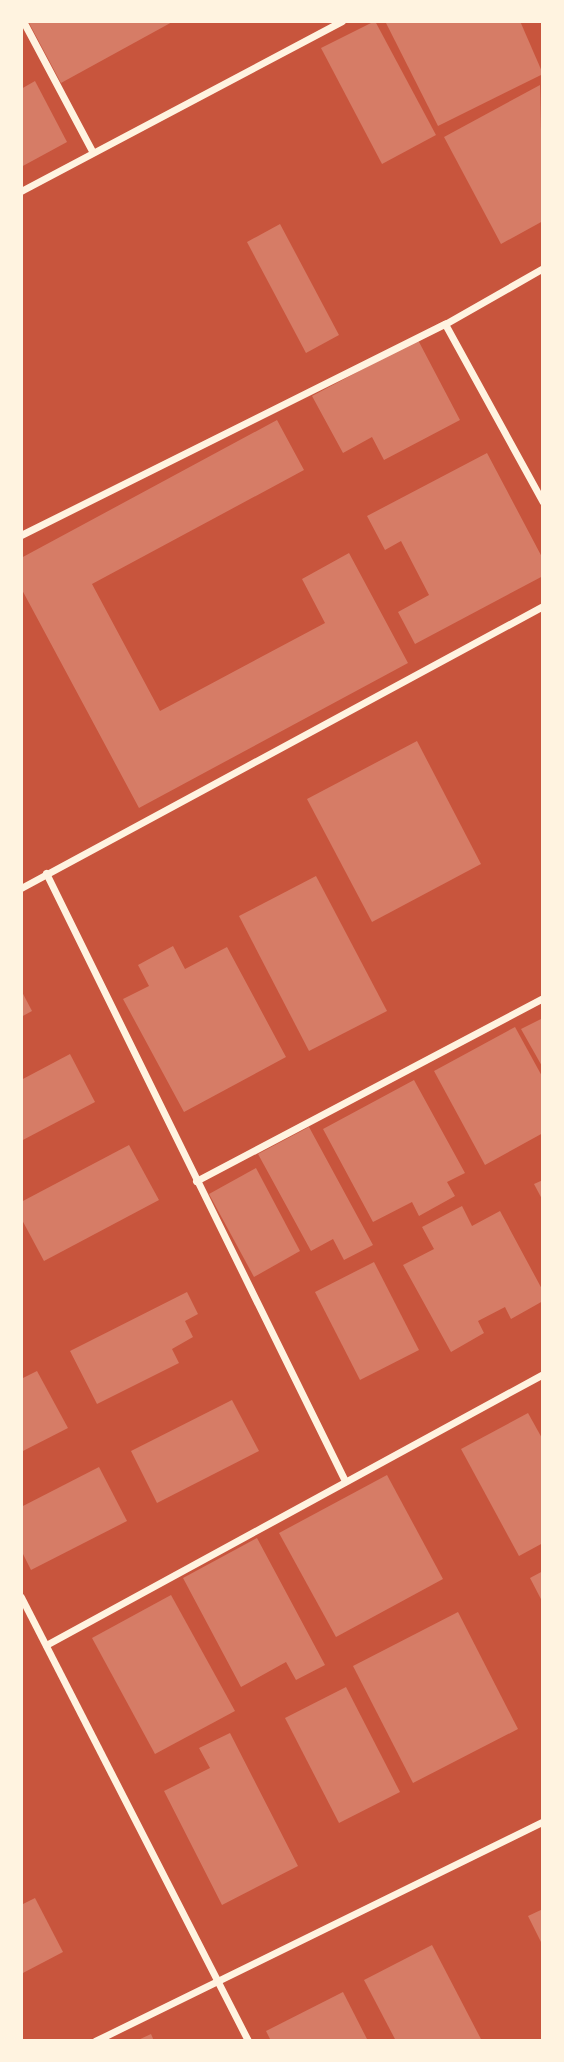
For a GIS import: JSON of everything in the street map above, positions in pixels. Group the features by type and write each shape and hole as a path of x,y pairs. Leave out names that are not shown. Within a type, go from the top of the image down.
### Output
{"street":[{"path":"23,21 92,151"},
{"path":"21,191 92,151 342,21"},
{"path":"21,535 445,324 543,268"},
{"path":"445,324 543,502"},
{"path":"21,888 543,606"},
{"path":"46,873 345,1481"},
{"path":"197,1181 543,998"},
{"path":"46,1645 543,1374"},
{"path":"21,1597 248,2041"},
{"path":"95,2041 216,1978 543,1822"}],"building":[{"path":"28,21 174,21 61,83"},
{"path":"375,21 436,135 382,164 321,48"},
{"path":"385,21 520,21 543,74 438,126"},
{"path":"35,81 67,142 21,167 21,89"},
{"path":"540,85 543,221 501,244 444,137"},
{"path":"280,224 339,335 306,353 247,242"},
{"path":"418,340 460,420 384,460 372,437 343,453 312,396"},
{"path":"277,420 304,470 92,584 160,711 325,623 302,579 349,553 408,663 139,808 21,588 21,558"},
{"path":"487,453 543,559 543,576 415,644 398,612 429,595 401,541 385,550 367,516"},
{"path":"417,741 481,864 372,922 307,799"},
{"path":"316,876 387,1011 309,1051 239,916"},
{"path":"173,946 185,969 227,947 286,1057 184,1112 123,999 149,986 138,965"},
{"path":"21,990 32,1011 21,1017"},
{"path":"543,1018 543,1068 521,1029"},
{"path":"515,1027 543,1078 543,1133 485,1165 434,1071"},
{"path":"70,1054 95,1102 21,1141 21,1080"},
{"path":"414,1080 465,1173 447,1182 455,1196 419,1216 412,1202 373,1222 323,1129"},
{"path":"309,1127 373,1245 344,1260 333,1239 311,1251 258,1154"},
{"path":"129,1145 159,1200 44,1261 21,1218 21,1202"},
{"path":"256,1168 300,1251 254,1277 209,1194"},
{"path":"543,1180 543,1201 534,1184"},
{"path":"462,1206 472,1226 500,1211 543,1291 543,1301 511,1319 505,1307 478,1321 484,1333 451,1352 403,1265 434,1249 422,1227"},
{"path":"374,1262 419,1350 360,1380 315,1292"},
{"path":"187,1292 198,1314 185,1321 193,1337 172,1349 179,1363 97,1404 70,1351"},
{"path":"37,1371 68,1428 21,1452 21,1379"},
{"path":"232,1400 259,1451 157,1503 131,1451"},
{"path":"528,1413 543,1440 543,1543 519,1556 461,1449"},
{"path":"99,1467 127,1521 31,1570 21,1550 21,1507"},
{"path":"387,1475 443,1579 336,1637 279,1533"},
{"path":"257,1538 325,1665 296,1680 286,1662 241,1687 183,1578"},
{"path":"543,1571 543,1603 530,1578"},
{"path":"171,1595 235,1711 155,1754 92,1638"},
{"path":"458,1612 518,1729 413,1783 353,1666"},
{"path":"346,1687 400,1792 339,1823 285,1718"},
{"path":"230,1733 298,1866 222,1905 164,1791 210,1768 199,1748"},
{"path":"35,1898 63,1952 21,1974 21,1905"},
{"path":"543,1909 543,1946 528,1916"},
{"path":"432,1945 482,2041 396,2041 364,1980"},
{"path":"343,1992 368,2041 271,2041 266,2031"},
{"path":"151,2034 154,2041 136,2041"}]}
